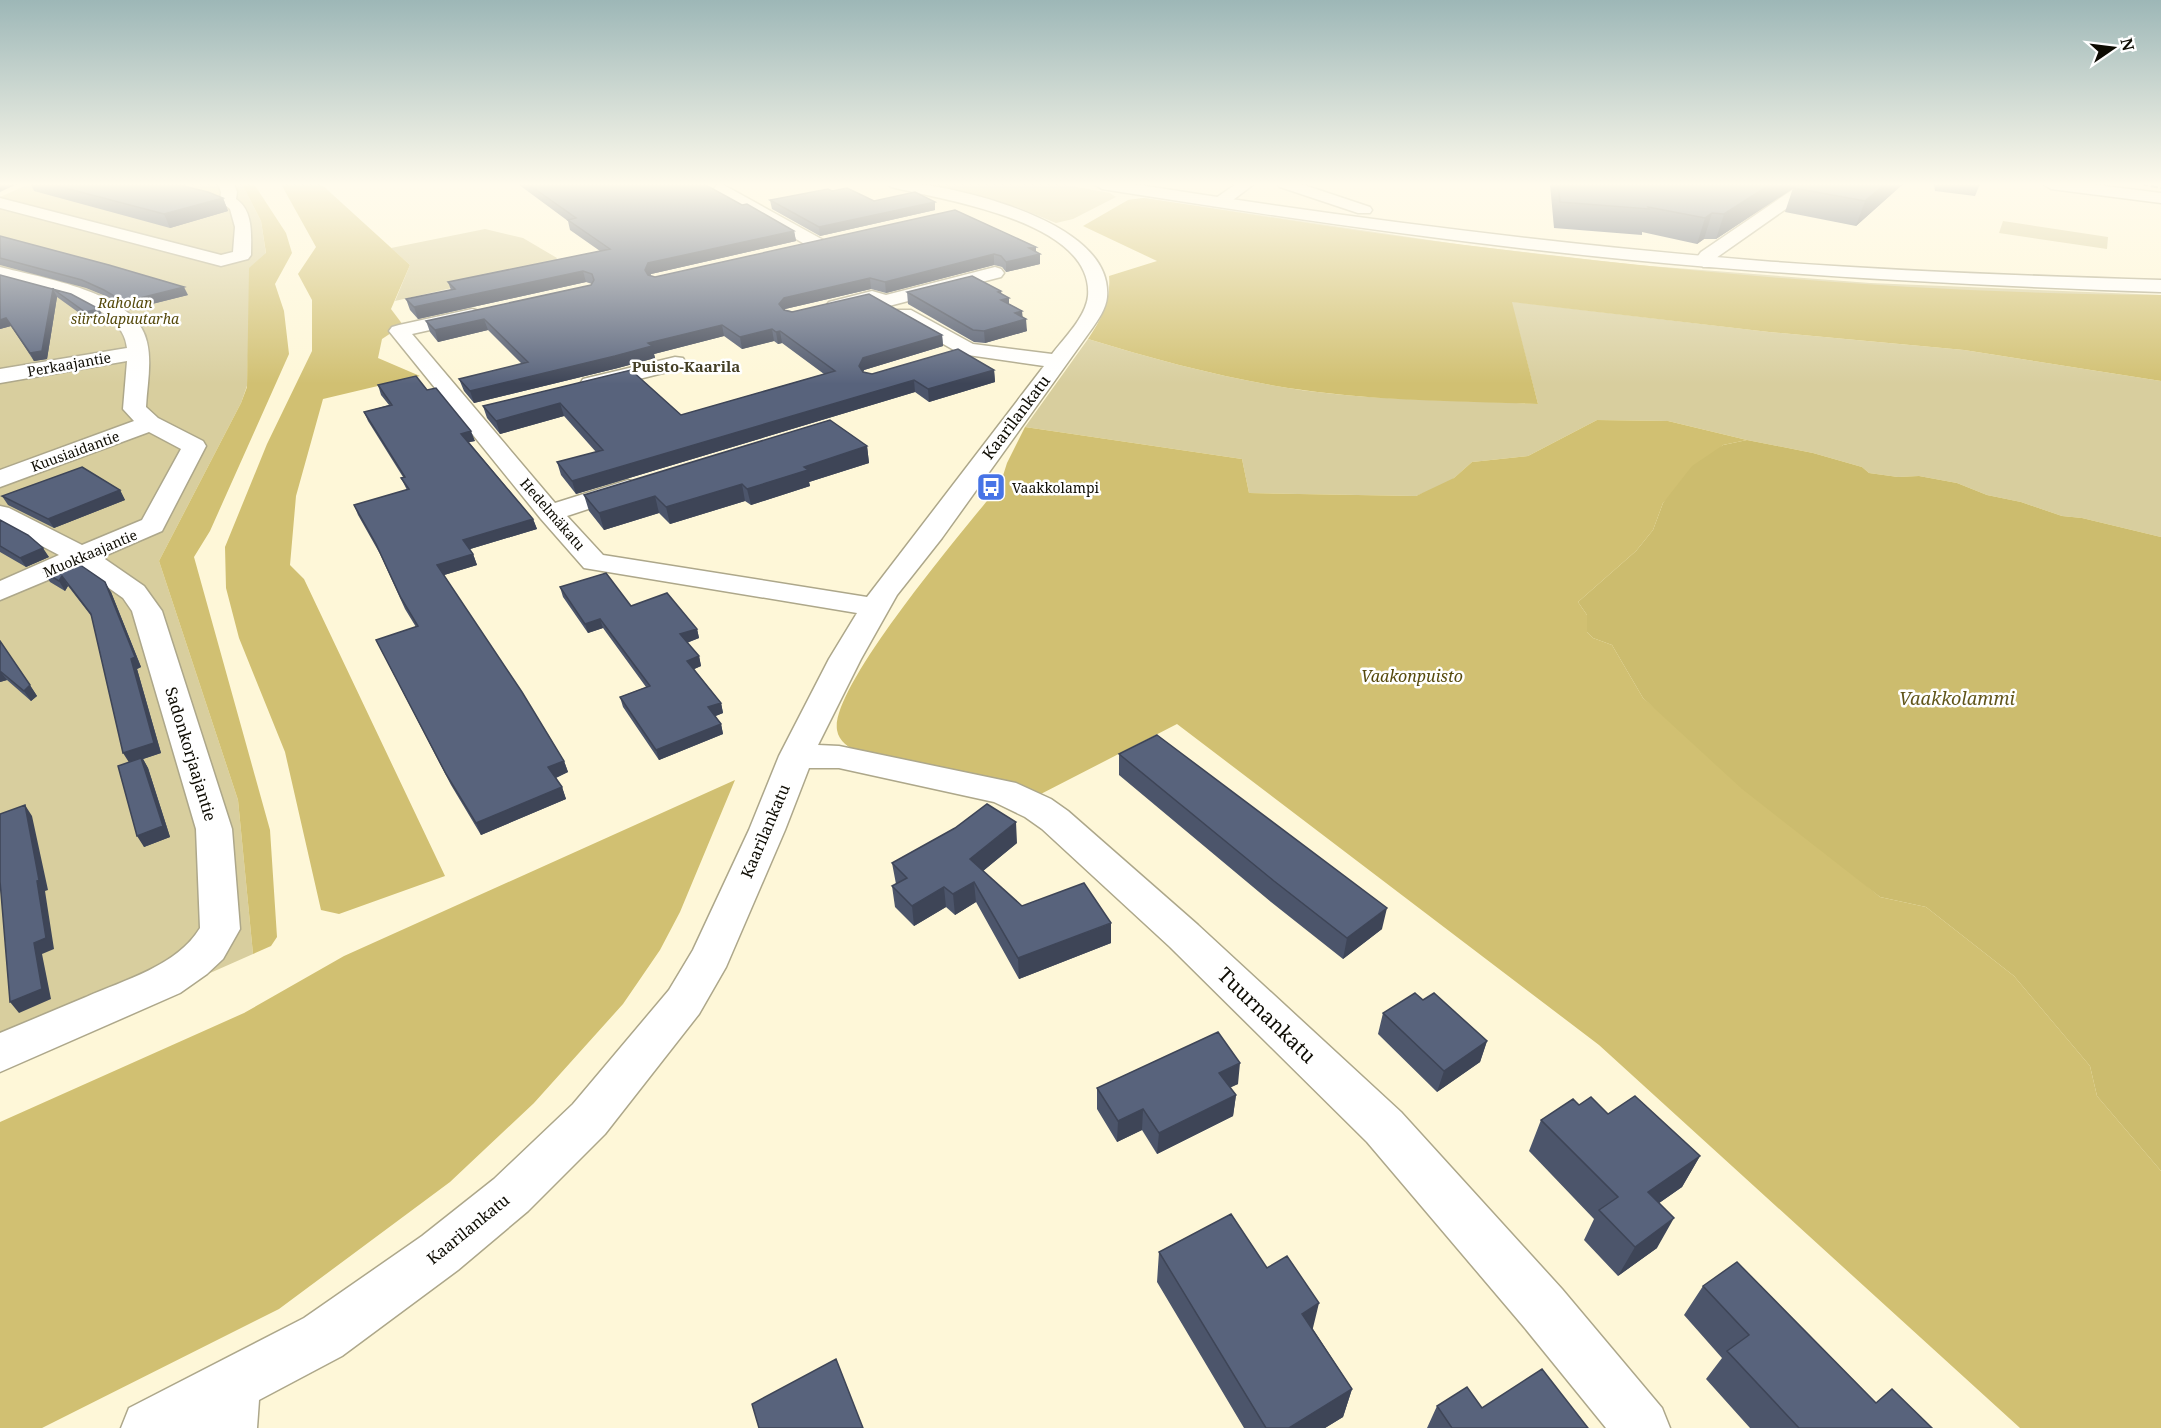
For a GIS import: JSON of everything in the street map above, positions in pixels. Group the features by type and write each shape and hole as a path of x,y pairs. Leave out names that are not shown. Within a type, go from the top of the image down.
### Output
{"street":[{"path":"182,251 221,261 242,255 242,251"},
{"name":"Kaarilankatu","path":"149,1428 231,1406 440,1253 511,1195 589,1119 684,1002 711,956 767,830 796,756 845,659 885,592 932,532 1093,312 1098,296 1098,278 1078,251"},
{"path":"1594,251 1708,263 1902,277 2161,286"},
{"path":"1708,263 1707,256 1715,251"},
{"name":"Muokkaajantie","path":"0,273 95,300 115,310 128,322 136,336 134,409 150,423 194,446 153,525 0,591"},
{"path":"885,301 995,273"},
{"path":"819,310 872,297 885,301 903,314 966,349 1057,361"},
{"name":"Hedelmäkatu","path":"485,312 399,331 480,411 550,513 594,562 876,607"},
{"path":"939,357 966,349"},
{"name":"Perkaajantie","path":"0,376 137,353"},
{"path":"573,388 675,363"},
{"name":"Kuusiaidantie","path":"0,479 150,423"},
{"path":"550,513 652,481"},
{"name":"Sadonkorjaajantie","path":"0,514 82,556 134,592 147,611 214,829 220,929 209,948 192,963 165,981 0,1053"},
{"name":"Tuurnankatu","path":"796,756 839,757 1003,792 1038,808 1055,820 1184,936 1384,1127 1543,1308 1642,1428"}],"green space":[{"name":"Raholan siirtolapuutarha","path":"0,251 265,251 249,327 247,386 241,403 159,561 238,800 253,954 0,1066"},
{"path":"266,251 291,251 292,253 275,284 284,311 289,354 210,531 194,557 270,830 277,937 271,946 253,954 238,800 159,561 241,403 247,387 249,268 266,253"},
{"path":"314,251 394,251 410,265 391,309 403,325 382,339 378,358 420,376 323,399 296,496 290,565 304,579 445,876 339,914 321,910 285,752 239,638 226,588 225,547 267,444 312,351 312,300 298,274"},
{"path":"394,251 544,251 561,263 395,301 410,265"},
{"path":"1135,251 1514,251 1812,281 1987,291 2161,295 2161,381 1964,350 1769,332 1512,302 1538,404 1381,398 1319,392 1237,379 1088,339 1104,309 1109,293 1109,276 1157,261"},
{"path":"1320,251 1512,251 1637,265 1870,283 2161,295 1515,302 1769,332 1964,350 2161,381 2161,537 2082,518 2062,516 2021,502 1987,495 1957,483 1919,476 1898,477 1869,473 1862,467 1813,453 1668,421 1597,420 1528,456 1472,462 1452,482 1416,496 1249,493 1242,459 1025,427 1088,339 1187,367 1288,388 1381,398 1538,404 1511,301"},
{"name":"Vaakonpuisto","path":"1597,420 1668,421 1747,440 1723,445 1663,503 1653,530 1636,551 1578,602 1587,615 1587,632 1593,638 1612,645 1643,698 1880,897 1926,907 2014,976 2090,1066 2097,1096 2161,1171 2161,1428 2020,1428 1599,1045 1177,724 1035,797 858,753 845,744 838,734 841,708 855,679 904,606 1000,485 1007,463 1025,427 1242,459 1249,493 1416,496 1454,478 1472,462 1528,456"},
{"path":"735,780 680,912 660,950 623,1004 534,1103 450,1182 279,1309 42,1428 0,1428 0,1122 244,1013 344,956"}],"water":[{"name":"Vaakkolammi","path":"1747,440 1813,453 1862,467 1869,473 1898,477 1919,476 1957,483 1987,495 2021,502 2062,516 2082,518 2161,537 2161,1171 2097,1096 2090,1066 2014,976 1926,907 1880,897 1742,789 1643,698 1612,645 1593,638 1587,632 1587,615 1578,602 1636,551 1653,530 1663,503 1692,466 1723,445"}],"building":[{"path":"0,251 55,251 184,287 124,302 82,280 0,258"},
{"path":"602,251 704,251 648,263 645,270 648,275 655,277 773,251 1034,251 1040,254 1006,262 1001,256 994,254 885,282 870,278 784,298 779,304 784,310 792,312 869,294 942,335 863,358 859,366 863,372 872,374 958,349 994,370 928,389 914,380 572,481 557,462 603,450 560,403 496,421 483,406 631,370 681,415 835,371 780,331 776,332 772,329 740,337 722,325 648,343 652,346 615,356 470,391 459,379 528,362 484,319 435,330 426,321 591,285 594,280 592,274 583,271 414,307 406,299 455,289 448,282"},
{"path":"0,275 53,289 42,351 30,353 6,318 0,320"},
{"path":"972,276 1001,291 998,292 1009,298 1001,300 1022,311 1015,313 1026,319 984,331 973,330 907,292"},
{"path":"53,289 71,294 99,309 85,312"},
{"path":"416,376 427,390 436,388 471,431 461,434 533,519 463,540 473,554 437,565 522,692 564,761 548,767 562,787 476,823 446,774 376,640 418,626 401,598 376,544 354,505 409,489 401,478 405,477 364,412 392,405 378,385"},
{"path":"830,420 867,446 804,467 808,470 747,489 742,484 666,507 655,496 599,513 584,495"},
{"path":"82,467 120,490 48,519 2,496"},
{"path":"0,520 28,535 43,548 20,558 0,546"},
{"path":"73,560 105,582 135,657 131,659 154,743 123,753 91,614 62,576 59,581 44,572"},
{"path":"606,573 631,606 667,593 697,629 680,634 699,656 687,661 721,703 708,707 721,724 656,750 620,697 650,686 600,619 585,624 560,587"},
{"path":"0,641 30,685 24,691 0,671"},
{"path":"1157,735 1387,908 1347,938 1119,754"},
{"path":"141,758 163,826 137,836 118,766"},
{"path":"987,804 1016,822 970,859 1022,906 1084,883 1111,923 1018,958 974,882 953,894 944,887 912,906 892,886 907,878 892,863 955,828"},
{"path":"25,805 39,880 37,881 46,938 34,943 42,989 10,1002 0,881 0,814"},
{"path":"1415,993 1423,1000 1434,993 1487,1041 1444,1071 1383,1013"},
{"path":"1218,1032 1240,1063 1219,1073 1236,1095 1159,1133 1143,1109 1118,1121 1097,1088"},
{"path":"1635,1096 1700,1156 1648,1192 1674,1218 1635,1247 1599,1210 1618,1197 1541,1120 1573,1099 1579,1105 1591,1097 1608,1114"},
{"path":"1231,1214 1267,1268 1287,1256 1319,1303 1302,1314 1352,1389 1289,1428 1266,1428 1159,1252"},
{"path":"1737,1262 1876,1403 1892,1389 1932,1428 1799,1428 1727,1351 1749,1335 1703,1286"},
{"path":"836,1359 863,1428 759,1428 752,1404"},
{"path":"1542,1369 1588,1428 1452,1428 1437,1406 1467,1387 1482,1408"}],"place":[{"name":"Vaakkolampi","path":"991,487"}],"district":[{"name":"Puisto-Kaarila","path":"686,366"}]}
